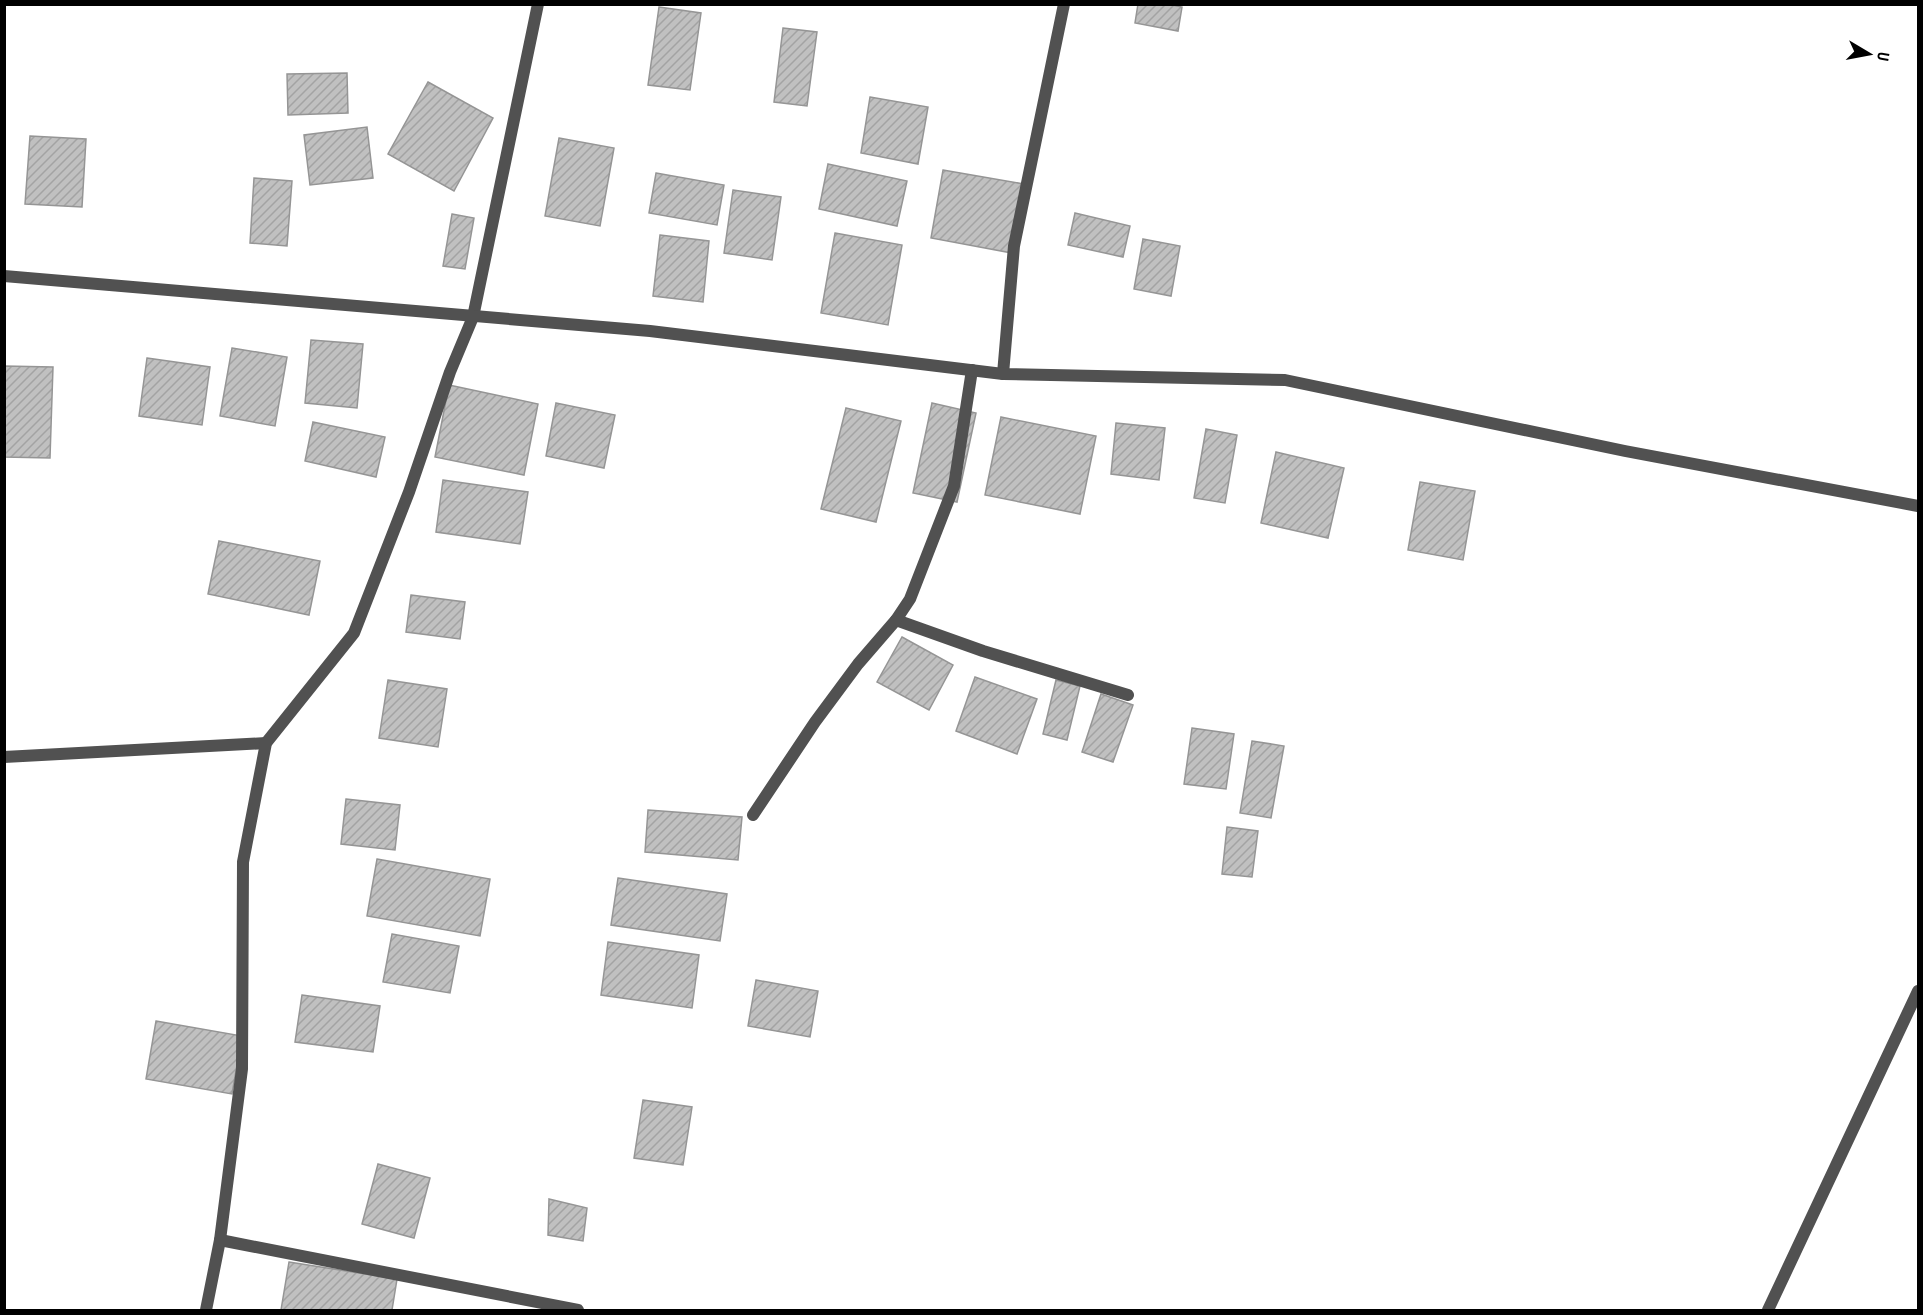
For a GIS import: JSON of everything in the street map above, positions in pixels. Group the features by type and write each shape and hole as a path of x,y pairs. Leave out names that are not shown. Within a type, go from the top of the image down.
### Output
{"street":[{"path":"206,1311 220,1240 242,1069 243,862 266,742 354,633 409,492 450,372 473,317 538,4"},
{"path":"1003,374 1014,246 1064,4"},
{"path":"4,276 123,284 650,331 1003,374 1285,380 1625,451 1918,506"},
{"path":"753,815 815,722 858,664 896,620 914,590 954,486 972,370"},
{"path":"896,620 972,648 1128,695"},
{"path":"4,757 266,742"},
{"path":"1768,1311 1918,991"},
{"path":"220,1240 578,1311"}],"building":[{"path":"1138,4 1167,4 1182,7 1178,31 1135,23"},
{"path":"659,7 701,13 690,90 648,85"},
{"path":"783,28 817,32 807,106 774,102"},
{"path":"347,73 348,113 288,115 287,74"},
{"path":"428,82 493,118 454,191 388,154"},
{"path":"870,97 928,107 918,164 861,153"},
{"path":"367,127 373,178 310,185 304,135"},
{"path":"30,136 86,139 82,207 25,204"},
{"path":"559,138 614,148 600,226 545,216"},
{"path":"828,164 907,181 897,226 819,209"},
{"path":"943,170 1024,184 1012,253 931,238"},
{"path":"656,173 724,185 717,225 649,213"},
{"path":"254,178 292,181 287,246 250,243"},
{"path":"733,190 781,197 772,260 724,253"},
{"path":"1075,213 1130,226 1123,257 1068,245"},
{"path":"452,214 474,218 465,269 443,266"},
{"path":"835,233 902,245 888,325 821,313"},
{"path":"660,235 709,241 703,302 653,296"},
{"path":"1143,239 1180,246 1171,296 1134,289"},
{"path":"311,340 363,344 357,408 305,403"},
{"path":"232,348 287,357 275,426 220,416"},
{"path":"147,358 210,367 202,425 139,416"},
{"path":"4,366 53,367 50,458 4,457"},
{"path":"449,385 538,404 524,475 435,457"},
{"path":"556,403 615,415 604,468 546,456"},
{"path":"932,403 976,413 957,502 913,493"},
{"path":"846,408 901,421 876,522 821,509"},
{"path":"1001,417 1096,436 1080,514 985,495"},
{"path":"313,422 385,437 376,477 305,461"},
{"path":"1116,423 1165,428 1159,480 1111,474"},
{"path":"1206,429 1237,435 1225,503 1194,498"},
{"path":"1276,452 1344,468 1328,538 1261,523"},
{"path":"443,480 528,492 520,544 436,532"},
{"path":"1420,482 1475,491 1463,560 1408,550"},
{"path":"219,541 320,561 309,615 208,594"},
{"path":"411,595 465,602 460,639 406,632"},
{"path":"902,637 953,665 929,710 877,682"},
{"path":"975,677 1037,699 1017,754 956,731"},
{"path":"388,680 447,689 438,747 379,738"},
{"path":"1056,680 1080,686 1067,740 1043,734"},
{"path":"1101,694 1133,705 1113,762 1082,752"},
{"path":"1192,728 1234,734 1226,789 1184,784"},
{"path":"1252,741 1284,746 1271,818 1240,813"},
{"path":"346,799 400,805 395,850 341,844"},
{"path":"648,810 742,817 738,860 645,852"},
{"path":"1227,827 1258,831 1252,877 1222,874"},
{"path":"377,859 490,879 480,936 367,916"},
{"path":"618,878 727,894 720,941 611,925"},
{"path":"392,934 459,946 450,993 383,982"},
{"path":"608,942 699,955 692,1008 601,995"},
{"path":"756,980 818,991 810,1037 748,1026"},
{"path":"302,995 380,1006 373,1052 295,1042"},
{"path":"156,1021 242,1036 232,1094 146,1079"},
{"path":"643,1100 692,1107 683,1165 634,1158"},
{"path":"378,1164 430,1178 414,1238 362,1224"},
{"path":"549,1199 587,1208 583,1241 548,1235"},
{"path":"289,1262 397,1279 392,1310 281,1310"}]}
